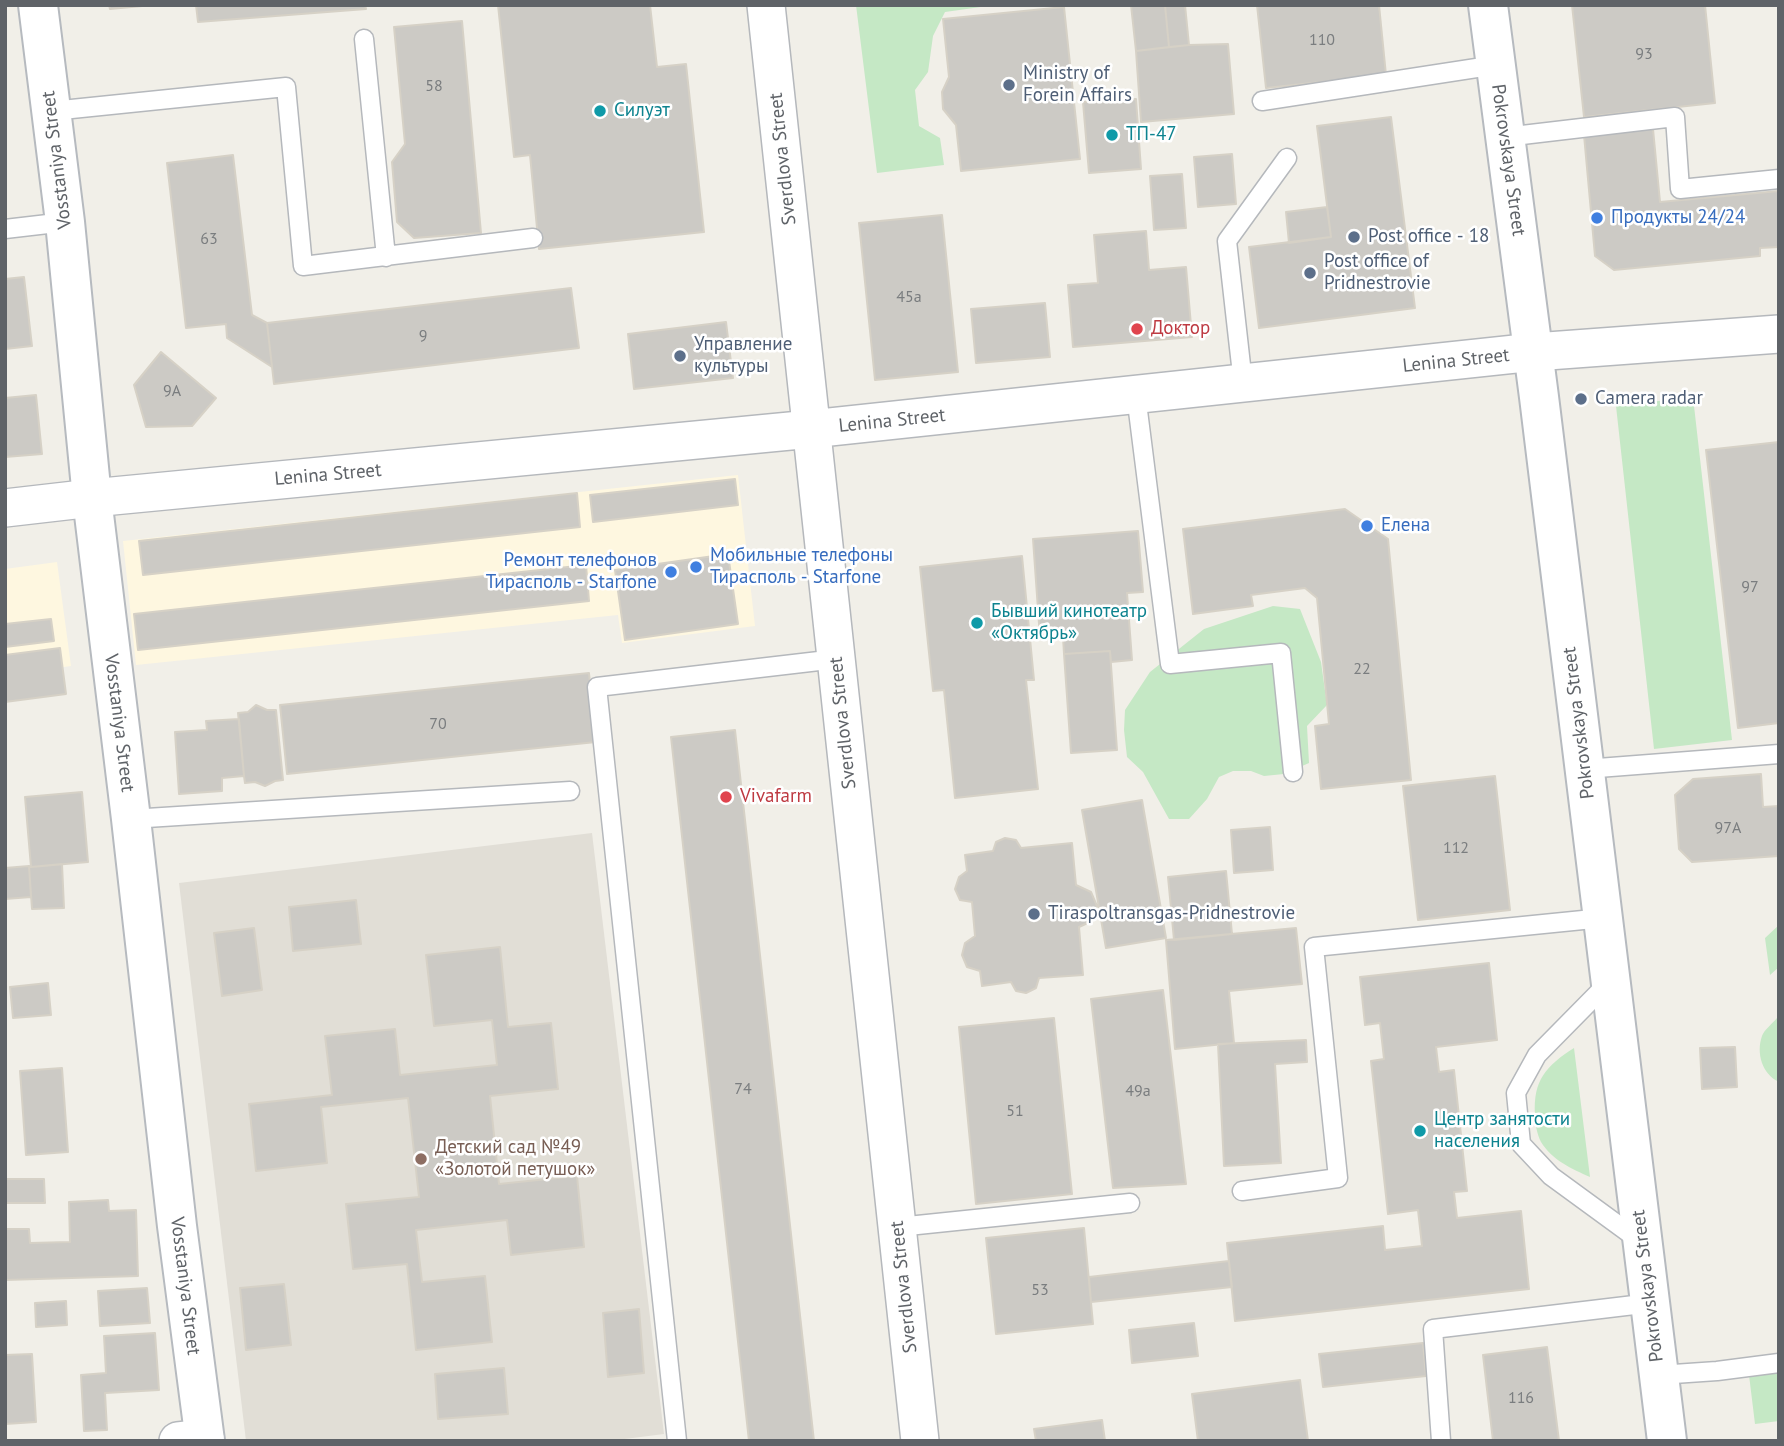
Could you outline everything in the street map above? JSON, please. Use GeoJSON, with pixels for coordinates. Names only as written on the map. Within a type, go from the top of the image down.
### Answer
{"type":"FeatureCollection","features":[{"type":"Feature","properties":{"kind":"main road","name":"Vosstaniya Street"},"geometry":{"type":"LineString","coordinates":[[38,5],[65,222],[92,498],[177,1226],[196,1440]]}},
{"type":"Feature","properties":{"kind":"main road","name":"Pokrovskaya Street"},"geometry":{"type":"LineString","coordinates":[[1488,5],[1534,352],[1667,1441]]}},
{"type":"Feature","properties":{"kind":"street","name":"Sverdlova Street"},"geometry":{"type":"LineString","coordinates":[[766,5],[920,1441]]}},
{"type":"Feature","properties":{"kind":"street","name":"Lenina Street"},"geometry":{"type":"LineString","coordinates":[[5,508],[811,429],[1534,352],[1779,334]]}},
{"type":"Feature","properties":{"kind":"lane"},"geometry":{"type":"LineString","coordinates":[[364,39],[386,257]]}},
{"type":"Feature","properties":{"kind":"lane"},"geometry":{"type":"LineString","coordinates":[[1262,101],[1496,65]]}},
{"type":"Feature","properties":{"kind":"lane"},"geometry":{"type":"LineString","coordinates":[[52,111],[286,87],[303,266],[533,238]]}},
{"type":"Feature","properties":{"kind":"lane"},"geometry":{"type":"LineString","coordinates":[[1505,137],[1675,117],[1680,189],[1779,179]]}},
{"type":"Feature","properties":{"kind":"lane"},"geometry":{"type":"LineString","coordinates":[[1243,383],[1227,241],[1287,158]]}},
{"type":"Feature","properties":{"kind":"lane"},"geometry":{"type":"LineString","coordinates":[[5,229],[65,222]]}},
{"type":"Feature","properties":{"kind":"lane"},"geometry":{"type":"LineString","coordinates":[[1136,395],[1170,664],[1281,653],[1293,772]]}},
{"type":"Feature","properties":{"kind":"lane"},"geometry":{"type":"LineString","coordinates":[[677,1441],[597,687],[836,659]]}},
{"type":"Feature","properties":{"kind":"lane"},"geometry":{"type":"LineString","coordinates":[[1585,769],[1779,754]]}},
{"type":"Feature","properties":{"kind":"lane"},"geometry":{"type":"LineString","coordinates":[[131,819],[570,791]]}},
{"type":"Feature","properties":{"kind":"lane"},"geometry":{"type":"LineString","coordinates":[[1242,1191],[1338,1178],[1314,947],[1603,918]]}},
{"type":"Feature","properties":{"kind":"lane"},"geometry":{"type":"LineString","coordinates":[[1611,981],[1537,1055],[1516,1093],[1521,1144],[1551,1175],[1643,1244]]}},
{"type":"Feature","properties":{"kind":"lane"},"geometry":{"type":"LineString","coordinates":[[898,1227],[1130,1203]]}},
{"type":"Feature","properties":{"kind":"lane"},"geometry":{"type":"LineString","coordinates":[[1441,1441],[1433,1329],[1651,1303]]}},
{"type":"Feature","properties":{"kind":"lane"},"geometry":{"type":"LineString","coordinates":[[1659,1375],[1779,1363]]}},
{"type":"Feature","properties":{"kind":"shaded area"},"geometry":{"type":"Polygon","coordinates":[[[738,475],[755,626],[622,643],[618,615],[136,665],[123,541],[738,475]]]}},
{"type":"Feature","properties":{"kind":"shaded area"},"geometry":{"type":"Polygon","coordinates":[[[57,562],[71,666],[5,675],[5,569],[57,562]]]}},
{"type":"Feature","properties":{"kind":"shaded area","name":"Детский сад №49 «Золотой петушок»"},"geometry":{"type":"Polygon","coordinates":[[[592,833],[664,1434],[609,1441],[246,1441],[179,883],[592,833]]]}},
{"type":"Feature","properties":{"kind":"green space"},"geometry":{"type":"Polygon","coordinates":[[[856,5],[995,5],[945,12],[933,36],[928,72],[915,90],[919,126],[940,138],[944,165],[877,173],[856,5]]]}},
{"type":"Feature","properties":{"kind":"green space"},"geometry":{"type":"Polygon","coordinates":[[[1693,397],[1732,740],[1654,749],[1616,406],[1693,397]]]}},
{"type":"Feature","properties":{"kind":"green space"},"geometry":{"type":"Polygon","coordinates":[[[1273,606],[1300,609],[1321,662],[1327,705],[1307,726],[1309,763],[1284,774],[1264,776],[1251,771],[1233,771],[1219,777],[1207,799],[1189,819],[1169,819],[1143,772],[1127,757],[1125,710],[1150,672],[1204,629],[1273,606]]]}},
{"type":"Feature","properties":{"kind":"green space"},"geometry":{"type":"Polygon","coordinates":[[[1779,925],[1779,967],[1770,975],[1765,938],[1779,925]]]}},
{"type":"Feature","properties":{"kind":"green space"},"geometry":{"type":"Polygon","coordinates":[[[1777,1018],[1779,1082],[1768,1074],[1760,1056],[1763,1034],[1777,1018]]]}},
{"type":"Feature","properties":{"kind":"green space"},"geometry":{"type":"Polygon","coordinates":[[[1574,1048],[1590,1177],[1551,1154],[1541,1142],[1535,1122],[1536,1092],[1543,1075],[1574,1048]]]}},
{"type":"Feature","properties":{"kind":"green space"},"geometry":{"type":"Polygon","coordinates":[[[1779,1371],[1779,1421],[1755,1424],[1749,1375],[1779,1371]]]}},
{"type":"Feature","properties":{"kind":"building"},"geometry":{"type":"Polygon","coordinates":[[[109,5],[153,5],[110,9],[109,5]]]}},
{"type":"Feature","properties":{"kind":"building"},"geometry":{"type":"Polygon","coordinates":[[[196,5],[365,5],[366,9],[198,22],[196,5]]]}},
{"type":"Feature","properties":{"kind":"building","name":"Силуэт"},"geometry":{"type":"Polygon","coordinates":[[[498,5],[650,5],[657,67],[686,64],[704,232],[539,249],[530,155],[514,157],[498,5]]]}},
{"type":"Feature","properties":{"kind":"building"},"geometry":{"type":"Polygon","coordinates":[[[1131,5],[1165,5],[1169,47],[1136,51],[1131,5]]]}},
{"type":"Feature","properties":{"kind":"building"},"geometry":{"type":"Polygon","coordinates":[[[1165,5],[1185,5],[1189,45],[1169,47],[1165,5]]]}},
{"type":"Feature","properties":{"kind":"building"},"geometry":{"type":"Polygon","coordinates":[[[1257,5],[1379,5],[1386,75],[1266,88],[1257,5]]]}},
{"type":"Feature","properties":{"kind":"building"},"geometry":{"type":"Polygon","coordinates":[[[1572,5],[1705,5],[1715,103],[1584,117],[1572,5]]]}},
{"type":"Feature","properties":{"kind":"building","name":"Ministry of Forein Affairs"},"geometry":{"type":"Polygon","coordinates":[[[1064,7],[1080,159],[961,171],[956,125],[943,109],[942,92],[949,77],[943,19],[1064,7]]]}},
{"type":"Feature","properties":{"kind":"building"},"geometry":{"type":"Polygon","coordinates":[[[462,21],[481,233],[414,238],[397,222],[392,162],[405,144],[394,27],[462,21]]]}},
{"type":"Feature","properties":{"kind":"building"},"geometry":{"type":"Polygon","coordinates":[[[1228,44],[1234,114],[1141,122],[1136,51],[1228,44]]]}},
{"type":"Feature","properties":{"kind":"building","name":"ТП-47"},"geometry":{"type":"Polygon","coordinates":[[[1136,99],[1141,169],[1089,173],[1083,102],[1136,99]]]}},
{"type":"Feature","properties":{"kind":"building"},"geometry":{"type":"Polygon","coordinates":[[[1391,117],[1415,308],[1259,328],[1249,247],[1331,237],[1317,126],[1391,117]]]}},
{"type":"Feature","properties":{"kind":"building"},"geometry":{"type":"Polygon","coordinates":[[[1653,129],[1660,202],[1779,191],[1779,247],[1760,248],[1760,256],[1614,270],[1595,256],[1584,135],[1653,129]]]}},
{"type":"Feature","properties":{"kind":"building"},"geometry":{"type":"Polygon","coordinates":[[[1232,154],[1236,204],[1198,207],[1194,157],[1232,154]]]}},
{"type":"Feature","properties":{"kind":"building"},"geometry":{"type":"Polygon","coordinates":[[[233,155],[252,315],[267,323],[272,367],[227,338],[226,324],[186,328],[167,163],[233,155]]]}},
{"type":"Feature","properties":{"kind":"building"},"geometry":{"type":"Polygon","coordinates":[[[1182,174],[1186,228],[1154,230],[1150,176],[1182,174]]]}},
{"type":"Feature","properties":{"kind":"building"},"geometry":{"type":"Polygon","coordinates":[[[1327,207],[1331,237],[1289,243],[1286,212],[1327,207]]]}},
{"type":"Feature","properties":{"kind":"building"},"geometry":{"type":"Polygon","coordinates":[[[942,215],[958,372],[875,380],[859,223],[942,215]]]}},
{"type":"Feature","properties":{"kind":"building"},"geometry":{"type":"Polygon","coordinates":[[[1146,231],[1149,270],[1186,267],[1192,337],[1073,347],[1068,285],[1098,283],[1094,235],[1146,231]]]}},
{"type":"Feature","properties":{"kind":"building"},"geometry":{"type":"Polygon","coordinates":[[[24,277],[32,346],[5,349],[5,279],[24,277]]]}},
{"type":"Feature","properties":{"kind":"building"},"geometry":{"type":"Polygon","coordinates":[[[571,288],[579,348],[274,384],[267,323],[571,288]]]}},
{"type":"Feature","properties":{"kind":"building"},"geometry":{"type":"Polygon","coordinates":[[[1045,303],[1050,357],[976,363],[971,309],[1045,303]]]}},
{"type":"Feature","properties":{"kind":"building","name":"Управление культуры"},"geometry":{"type":"Polygon","coordinates":[[[726,322],[733,378],[634,389],[628,334],[726,322]]]}},
{"type":"Feature","properties":{"kind":"building"},"geometry":{"type":"Polygon","coordinates":[[[161,352],[216,398],[192,426],[146,427],[134,385],[161,352]]]}},
{"type":"Feature","properties":{"kind":"building"},"geometry":{"type":"Polygon","coordinates":[[[36,395],[42,454],[5,457],[5,398],[36,395]]]}},
{"type":"Feature","properties":{"kind":"building"},"geometry":{"type":"Polygon","coordinates":[[[1779,442],[1779,723],[1738,728],[1706,450],[1779,442]]]}},
{"type":"Feature","properties":{"kind":"building"},"geometry":{"type":"Polygon","coordinates":[[[735,479],[738,505],[593,522],[590,495],[735,479]]]}},
{"type":"Feature","properties":{"kind":"building"},"geometry":{"type":"Polygon","coordinates":[[[577,493],[580,527],[143,575],[139,541],[577,493]]]}},
{"type":"Feature","properties":{"kind":"building"},"geometry":{"type":"Polygon","coordinates":[[[1345,509],[1388,539],[1411,780],[1321,789],[1315,726],[1329,724],[1317,598],[1305,588],[1251,595],[1253,606],[1193,614],[1183,529],[1345,509]]]}},
{"type":"Feature","properties":{"kind":"building"},"geometry":{"type":"Polygon","coordinates":[[[1138,531],[1143,592],[1127,593],[1132,660],[1111,662],[1110,651],[1064,654],[1063,637],[1040,638],[1033,539],[1138,531]]]}},
{"type":"Feature","properties":{"kind":"building"},"geometry":{"type":"Polygon","coordinates":[[[728,554],[738,624],[625,640],[615,570],[728,554]]]}},
{"type":"Feature","properties":{"kind":"building","name":"Бывший кинотеатр «Октябрь»"},"geometry":{"type":"Polygon","coordinates":[[[1022,556],[1034,680],[1026,680],[1038,789],[955,798],[944,690],[933,691],[920,567],[1022,556]]]}},
{"type":"Feature","properties":{"kind":"building"},"geometry":{"type":"Polygon","coordinates":[[[586,565],[589,601],[138,650],[134,614],[586,565]]]}},
{"type":"Feature","properties":{"kind":"building"},"geometry":{"type":"Polygon","coordinates":[[[51,619],[54,641],[5,647],[5,624],[51,619]]]}},
{"type":"Feature","properties":{"kind":"building"},"geometry":{"type":"Polygon","coordinates":[[[60,648],[66,694],[5,702],[5,655],[60,648]]]}},
{"type":"Feature","properties":{"kind":"building"},"geometry":{"type":"Polygon","coordinates":[[[1110,651],[1117,750],[1071,753],[1064,654],[1110,651]]]}},
{"type":"Feature","properties":{"kind":"building"},"geometry":{"type":"Polygon","coordinates":[[[589,673],[596,742],[287,774],[280,705],[589,673]]]}},
{"type":"Feature","properties":{"kind":"building"},"geometry":{"type":"Polygon","coordinates":[[[256,705],[267,710],[276,710],[283,780],[265,786],[255,782],[245,783],[244,776],[238,713],[248,712],[256,705]]]}},
{"type":"Feature","properties":{"kind":"building"},"geometry":{"type":"Polygon","coordinates":[[[239,719],[244,776],[222,778],[222,791],[179,794],[175,732],[207,730],[206,721],[239,719]]]}},
{"type":"Feature","properties":{"kind":"building"},"geometry":{"type":"Polygon","coordinates":[[[735,730],[814,1441],[749,1441],[671,737],[735,730]]]}},
{"type":"Feature","properties":{"kind":"building"},"geometry":{"type":"Polygon","coordinates":[[[1761,774],[1763,807],[1779,806],[1779,856],[1692,862],[1679,849],[1675,795],[1693,779],[1761,774]]]}},
{"type":"Feature","properties":{"kind":"building"},"geometry":{"type":"Polygon","coordinates":[[[1495,776],[1510,910],[1418,920],[1403,786],[1495,776]]]}},
{"type":"Feature","properties":{"kind":"building"},"geometry":{"type":"Polygon","coordinates":[[[82,792],[88,862],[31,867],[25,797],[82,792]]]}},
{"type":"Feature","properties":{"kind":"building"},"geometry":{"type":"Polygon","coordinates":[[[1142,800],[1166,938],[1106,948],[1082,810],[1142,800]]]}},
{"type":"Feature","properties":{"kind":"building"},"geometry":{"type":"Polygon","coordinates":[[[1270,827],[1273,870],[1234,873],[1231,830],[1270,827]]]}},
{"type":"Feature","properties":{"kind":"building","name":"Tiraspoltransgas-Pridnestrovie"},"geometry":{"type":"Polygon","coordinates":[[[1005,838],[1016,840],[1021,848],[1072,843],[1076,885],[1091,892],[1097,906],[1092,921],[1079,927],[1083,975],[1039,978],[1036,988],[1026,993],[1016,991],[1011,982],[982,986],[980,971],[967,967],[962,955],[965,943],[975,936],[972,902],[960,900],[955,889],[959,877],[967,871],[965,855],[993,851],[996,842],[1005,838]]]}},
{"type":"Feature","properties":{"kind":"building"},"geometry":{"type":"Polygon","coordinates":[[[62,864],[64,908],[32,909],[29,866],[62,864]]]}},
{"type":"Feature","properties":{"kind":"building"},"geometry":{"type":"Polygon","coordinates":[[[29,866],[31,897],[5,899],[5,868],[29,866]]]}},
{"type":"Feature","properties":{"kind":"building"},"geometry":{"type":"Polygon","coordinates":[[[1226,871],[1232,934],[1174,940],[1168,877],[1226,871]]]}},
{"type":"Feature","properties":{"kind":"building"},"geometry":{"type":"Polygon","coordinates":[[[356,900],[361,944],[293,951],[289,907],[356,900]]]}},
{"type":"Feature","properties":{"kind":"building"},"geometry":{"type":"Polygon","coordinates":[[[254,928],[262,990],[222,996],[214,933],[254,928]]]}},
{"type":"Feature","properties":{"kind":"building"},"geometry":{"type":"Polygon","coordinates":[[[1296,928],[1302,984],[1229,991],[1234,1043],[1175,1049],[1166,940],[1296,928]]]}},
{"type":"Feature","properties":{"kind":"building"},"geometry":{"type":"Polygon","coordinates":[[[500,947],[508,1027],[551,1023],[558,1089],[490,1096],[499,1184],[577,1176],[584,1247],[511,1255],[507,1220],[416,1230],[422,1282],[485,1276],[492,1342],[416,1350],[407,1264],[353,1269],[346,1204],[419,1197],[408,1098],[321,1107],[327,1163],[256,1171],[249,1104],[332,1095],[325,1036],[395,1029],[400,1075],[497,1065],[492,1020],[434,1026],[426,955],[500,947]]]}},
{"type":"Feature","properties":{"kind":"building","name":"Центр занятости населения"},"geometry":{"type":"Polygon","coordinates":[[[1489,963],[1497,1040],[1436,1047],[1439,1072],[1454,1070],[1467,1191],[1454,1192],[1457,1218],[1521,1211],[1529,1289],[1235,1321],[1227,1243],[1383,1226],[1385,1250],[1422,1246],[1418,1210],[1388,1214],[1371,1061],[1384,1059],[1380,1023],[1365,1025],[1360,977],[1489,963]]]}},
{"type":"Feature","properties":{"kind":"building"},"geometry":{"type":"Polygon","coordinates":[[[48,983],[51,1015],[13,1018],[10,987],[48,983]]]}},
{"type":"Feature","properties":{"kind":"building"},"geometry":{"type":"Polygon","coordinates":[[[1163,990],[1186,1184],[1113,1188],[1091,999],[1163,990]]]}},
{"type":"Feature","properties":{"kind":"building"},"geometry":{"type":"Polygon","coordinates":[[[1054,1018],[1072,1194],[976,1204],[959,1027],[1054,1018]]]}},
{"type":"Feature","properties":{"kind":"building"},"geometry":{"type":"Polygon","coordinates":[[[1306,1040],[1307,1062],[1275,1064],[1281,1163],[1224,1166],[1218,1044],[1306,1040]]]}},
{"type":"Feature","properties":{"kind":"building"},"geometry":{"type":"Polygon","coordinates":[[[1735,1047],[1737,1087],[1702,1089],[1700,1048],[1735,1047]]]}},
{"type":"Feature","properties":{"kind":"building"},"geometry":{"type":"Polygon","coordinates":[[[62,1068],[68,1152],[26,1155],[20,1071],[62,1068]]]}},
{"type":"Feature","properties":{"kind":"building"},"geometry":{"type":"Polygon","coordinates":[[[5,1179],[44,1179],[45,1203],[5,1203],[5,1179]]]}},
{"type":"Feature","properties":{"kind":"building"},"geometry":{"type":"Polygon","coordinates":[[[108,1200],[109,1211],[136,1210],[138,1276],[5,1280],[5,1229],[29,1229],[30,1243],[70,1242],[69,1202],[108,1200]]]}},
{"type":"Feature","properties":{"kind":"building"},"geometry":{"type":"Polygon","coordinates":[[[1084,1228],[1093,1324],[996,1334],[986,1238],[1084,1228]]]}},
{"type":"Feature","properties":{"kind":"building"},"geometry":{"type":"Polygon","coordinates":[[[1229,1261],[1232,1287],[1091,1302],[1089,1277],[1229,1261]]]}},
{"type":"Feature","properties":{"kind":"building"},"geometry":{"type":"Polygon","coordinates":[[[284,1284],[291,1345],[246,1350],[240,1288],[284,1284]]]}},
{"type":"Feature","properties":{"kind":"building"},"geometry":{"type":"Polygon","coordinates":[[[147,1288],[150,1323],[100,1326],[98,1291],[147,1288]]]}},
{"type":"Feature","properties":{"kind":"building"},"geometry":{"type":"Polygon","coordinates":[[[66,1301],[67,1325],[36,1327],[35,1303],[66,1301]]]}},
{"type":"Feature","properties":{"kind":"building"},"geometry":{"type":"Polygon","coordinates":[[[639,1309],[644,1373],[608,1377],[603,1313],[639,1309]]]}},
{"type":"Feature","properties":{"kind":"building"},"geometry":{"type":"Polygon","coordinates":[[[1194,1323],[1198,1356],[1132,1363],[1129,1330],[1194,1323]]]}},
{"type":"Feature","properties":{"kind":"building"},"geometry":{"type":"Polygon","coordinates":[[[155,1333],[159,1390],[105,1393],[107,1430],[84,1431],[81,1375],[106,1373],[104,1336],[155,1333]]]}},
{"type":"Feature","properties":{"kind":"building"},"geometry":{"type":"Polygon","coordinates":[[[1423,1343],[1426,1376],[1323,1387],[1319,1354],[1423,1343]]]}},
{"type":"Feature","properties":{"kind":"building"},"geometry":{"type":"Polygon","coordinates":[[[1547,1347],[1559,1441],[1493,1441],[1483,1355],[1547,1347]]]}},
{"type":"Feature","properties":{"kind":"building"},"geometry":{"type":"Polygon","coordinates":[[[32,1354],[36,1422],[5,1424],[5,1355],[32,1354]]]}},
{"type":"Feature","properties":{"kind":"building"},"geometry":{"type":"Polygon","coordinates":[[[504,1368],[508,1414],[438,1419],[435,1374],[504,1368]]]}},
{"type":"Feature","properties":{"kind":"building"},"geometry":{"type":"Polygon","coordinates":[[[1300,1380],[1308,1441],[1198,1441],[1192,1394],[1300,1380]]]}},
{"type":"Feature","properties":{"kind":"building"},"geometry":{"type":"Polygon","coordinates":[[[1102,1420],[1105,1441],[1036,1441],[1034,1429],[1102,1420]]]}},
{"type":"Feature","properties":{"kind":"place","name":"Ministry of Forein Affairs"},"geometry":{"type":"Point","coordinates":[1009,85]}},
{"type":"Feature","properties":{"kind":"place","name":"Силуэт"},"geometry":{"type":"Point","coordinates":[600,111]}},
{"type":"Feature","properties":{"kind":"place","name":"ТП-47"},"geometry":{"type":"Point","coordinates":[1112,135]}},
{"type":"Feature","properties":{"kind":"place","name":"Продукты 24/24"},"geometry":{"type":"Point","coordinates":[1597,218]}},
{"type":"Feature","properties":{"kind":"place","name":"Post office - 18"},"geometry":{"type":"Point","coordinates":[1354,237]}},
{"type":"Feature","properties":{"kind":"place","name":"Post office of Pridnestrovie"},"geometry":{"type":"Point","coordinates":[1310,273]}},
{"type":"Feature","properties":{"kind":"place","name":"Доктор"},"geometry":{"type":"Point","coordinates":[1137,329]}},
{"type":"Feature","properties":{"kind":"place","name":"Управление культуры"},"geometry":{"type":"Point","coordinates":[680,356]}},
{"type":"Feature","properties":{"kind":"place","name":"Camera radar"},"geometry":{"type":"Point","coordinates":[1581,399]}},
{"type":"Feature","properties":{"kind":"place","name":"Елена"},"geometry":{"type":"Point","coordinates":[1367,526]}},
{"type":"Feature","properties":{"kind":"place","name":"Мобильные телефоны Тирасполь - Starfone"},"geometry":{"type":"Point","coordinates":[696,567]}},
{"type":"Feature","properties":{"kind":"place","name":"Ремонт телефонов Тирасполь - Starfone"},"geometry":{"type":"Point","coordinates":[671,572]}},
{"type":"Feature","properties":{"kind":"place","name":"Бывший кинотеатр «Октябрь»"},"geometry":{"type":"Point","coordinates":[977,623]}},
{"type":"Feature","properties":{"kind":"place","name":"Vivafarm"},"geometry":{"type":"Point","coordinates":[726,797]}},
{"type":"Feature","properties":{"kind":"place","name":"Tiraspoltransgas-Pridnestrovie"},"geometry":{"type":"Point","coordinates":[1034,914]}},
{"type":"Feature","properties":{"kind":"place","name":"Центр занятости населения"},"geometry":{"type":"Point","coordinates":[1420,1131]}},
{"type":"Feature","properties":{"kind":"place","name":"Детский сад №49 «Золотой петушок»"},"geometry":{"type":"Point","coordinates":[421,1159]}}]}
